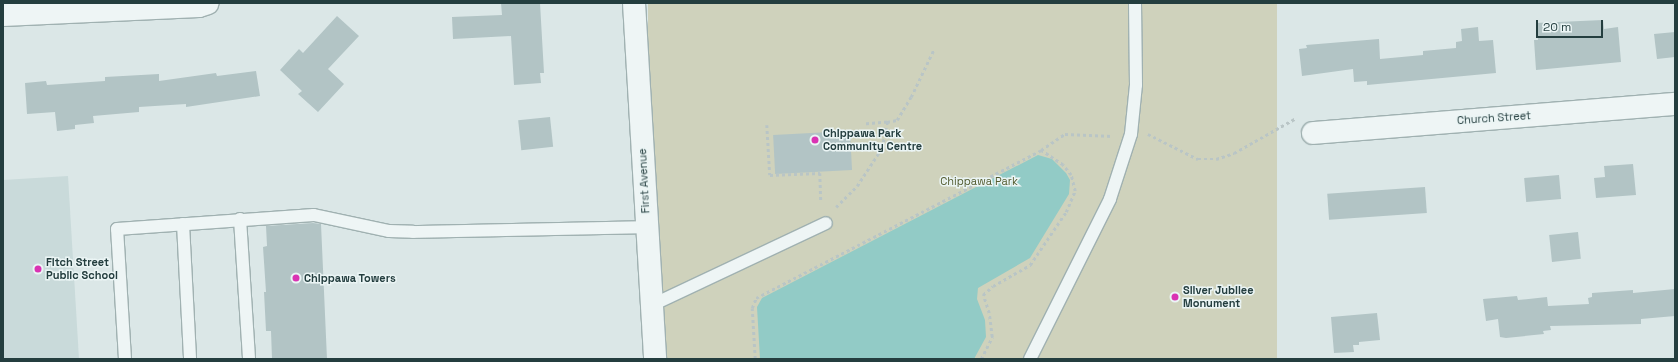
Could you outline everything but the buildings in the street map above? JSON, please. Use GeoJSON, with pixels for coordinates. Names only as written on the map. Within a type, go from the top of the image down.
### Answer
{"type":"FeatureCollection","features":[{"type":"Feature","properties":{"kind":"street","name":"First Avenue"},"geometry":{"type":"LineString","coordinates":[[634,3],[655,359]]}},
{"type":"Feature","properties":{"kind":"street"},"geometry":{"type":"LineString","coordinates":[[3,15],[203,4]]}},
{"type":"Feature","properties":{"kind":"street","name":"Church Street"},"geometry":{"type":"LineString","coordinates":[[1306,126],[1675,104]]}},
{"type":"Feature","properties":{"kind":"lane"},"geometry":{"type":"LineString","coordinates":[[1030,359],[1110,199],[1131,134],[1136,85],[1135,3]]}},
{"type":"Feature","properties":{"kind":"lane"},"geometry":{"type":"LineString","coordinates":[[125,359],[118,228],[314,215],[389,231],[413,232],[647,227]]}},
{"type":"Feature","properties":{"kind":"lane"},"geometry":{"type":"LineString","coordinates":[[240,220],[249,359]]}},
{"type":"Feature","properties":{"kind":"lane"},"geometry":{"type":"LineString","coordinates":[[652,305],[826,223]]}},
{"type":"Feature","properties":{"kind":"lane"},"geometry":{"type":"LineString","coordinates":[[183,224],[190,359]]}},
{"type":"Feature","properties":{"kind":"path"},"geometry":{"type":"LineString","coordinates":[[864,124],[897,120],[911,97],[934,48]]}},
{"type":"Feature","properties":{"kind":"path"},"geometry":{"type":"LineString","coordinates":[[755,359],[752,308],[756,298],[1041,150],[1065,134],[1095,137],[1152,134],[1182,153],[1198,158],[1216,159],[1234,153],[1292,119],[1306,126]]}},
{"type":"Feature","properties":{"kind":"path"},"geometry":{"type":"LineString","coordinates":[[836,207],[857,186],[882,148],[887,122]]}},
{"type":"Feature","properties":{"kind":"path"},"geometry":{"type":"LineString","coordinates":[[768,125],[770,175],[820,174],[821,202]]}},
{"type":"Feature","properties":{"kind":"path"},"geometry":{"type":"LineString","coordinates":[[981,359],[992,337],[989,313],[983,295],[993,286],[1030,265],[1066,212],[1075,191],[1071,175],[1063,165],[1041,150]]}},
{"type":"Feature","properties":{"kind":"shaded area","name":"Fitch Street Public School"},"geometry":{"type":"Polygon","coordinates":[[[68,176],[79,359],[3,359],[3,180],[68,176]]]}},
{"type":"Feature","properties":{"kind":"green space","name":"Chippawa Park"},"geometry":{"type":"Polygon","coordinates":[[[648,3],[1277,3],[1277,359],[648,359],[648,3]]]}},
{"type":"Feature","properties":{"kind":"water"},"geometry":{"type":"Polygon","coordinates":[[[1038,155],[1052,159],[1066,173],[1070,180],[1069,194],[1030,258],[978,288],[977,299],[985,320],[986,337],[974,359],[760,359],[757,307],[762,298],[1038,155]]]}},
{"type":"Feature","properties":{"kind":"place","name":"Chippawa Park Community Centre"},"geometry":{"type":"Point","coordinates":[815,140]}},
{"type":"Feature","properties":{"kind":"place","name":"Fitch Street Public School"},"geometry":{"type":"Point","coordinates":[38,269]}},
{"type":"Feature","properties":{"kind":"place","name":"Chippawa Towers"},"geometry":{"type":"Point","coordinates":[296,278]}},
{"type":"Feature","properties":{"kind":"place","name":"Silver Jubilee Monument"},"geometry":{"type":"Point","coordinates":[1175,297]}}]}
